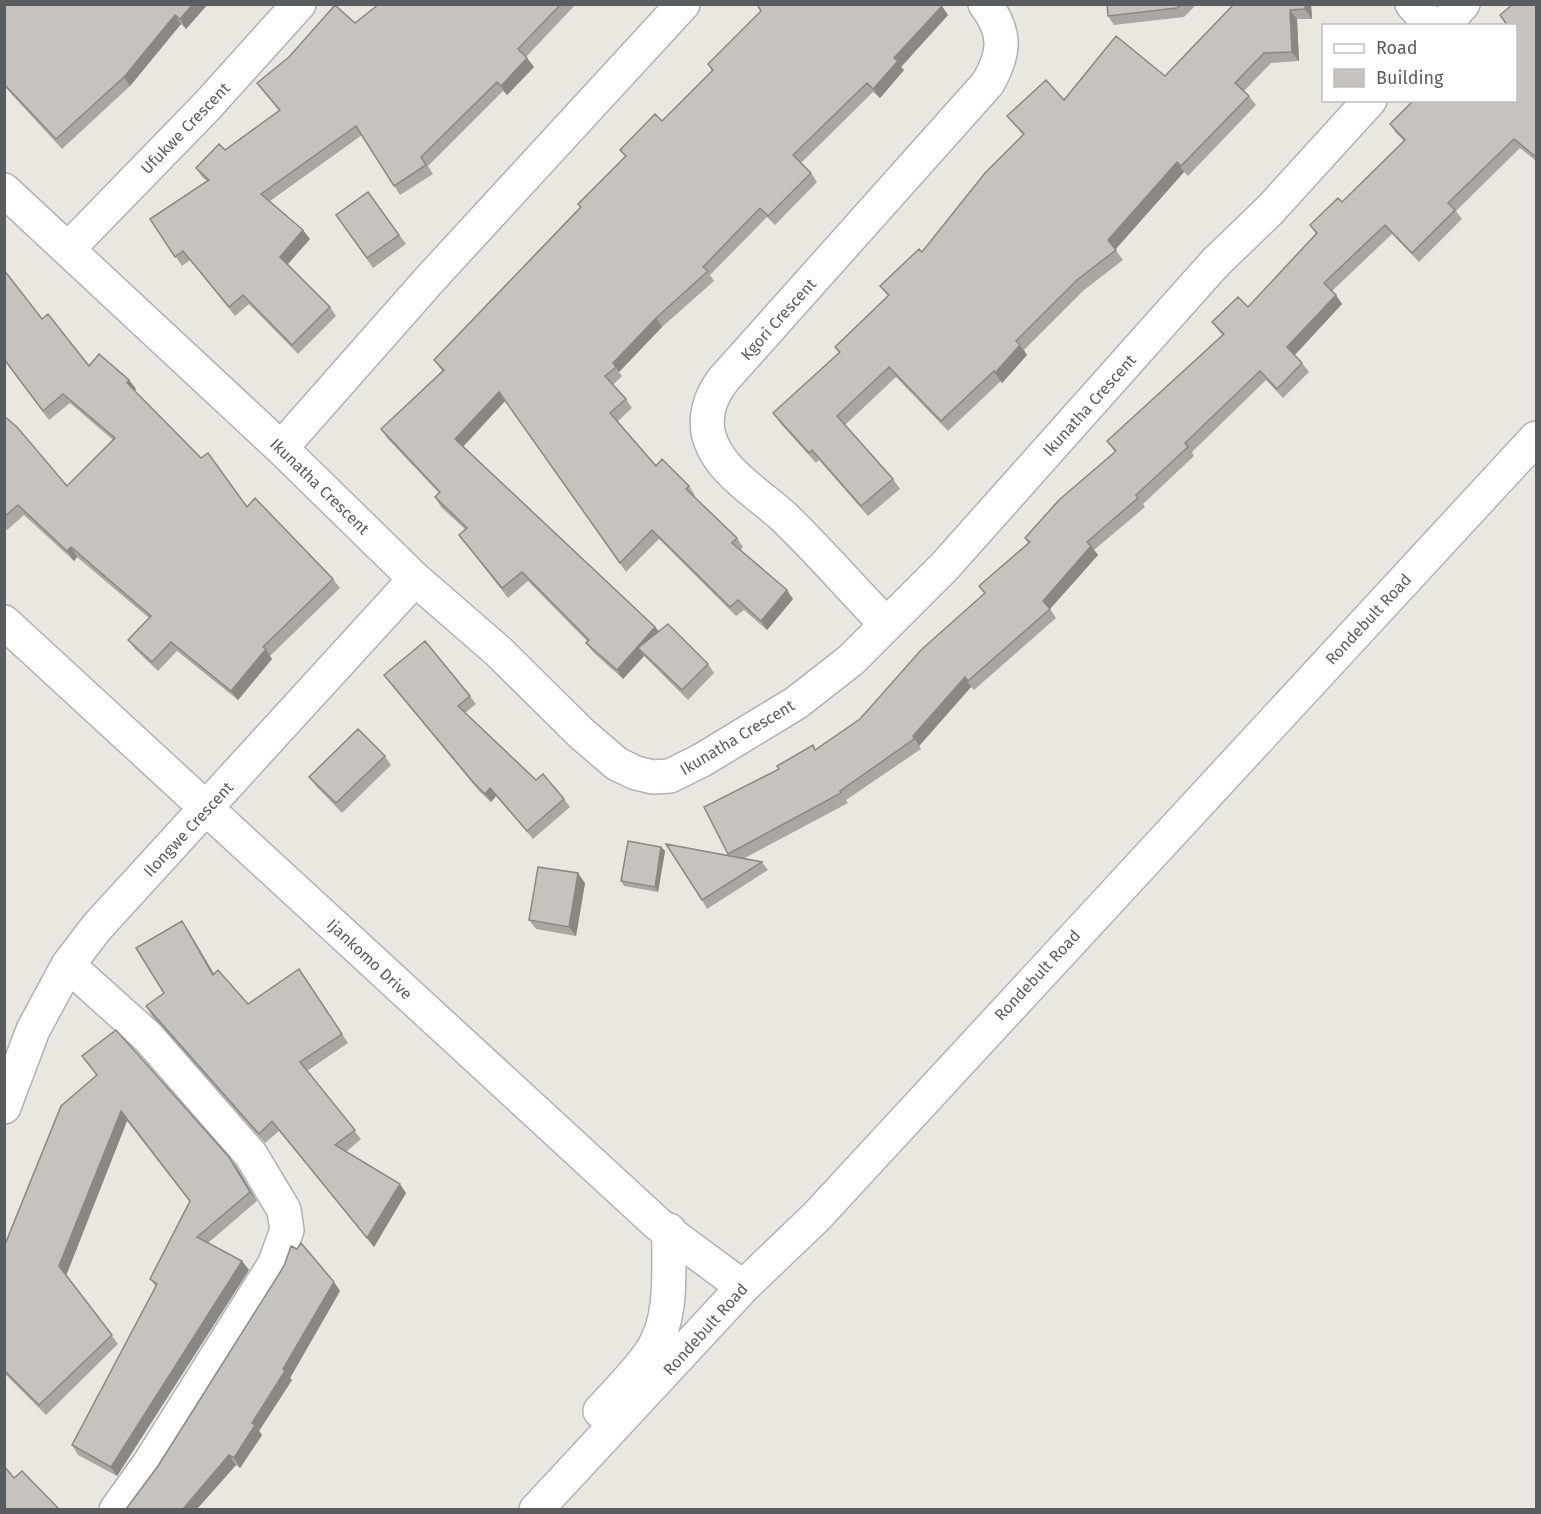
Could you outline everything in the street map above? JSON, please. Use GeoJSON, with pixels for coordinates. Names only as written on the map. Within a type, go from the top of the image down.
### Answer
{"type":"FeatureCollection","features":[{"type":"Feature","properties":{"kind":"street","name":"Ufukwe Crescent"},"geometry":{"type":"LineString","coordinates":[[69,248],[207,106],[299,4]]}},
{"type":"Feature","properties":{"kind":"street"},"geometry":{"type":"LineString","coordinates":[[281,448],[430,278],[683,4]]}},
{"type":"Feature","properties":{"kind":"street","name":"Kgori Crescent"},"geometry":{"type":"LineString","coordinates":[[886,624],[784,517],[732,473],[719,455],[708,433],[709,407],[711,397],[723,380],[988,83],[1000,62],[1002,48],[993,15],[985,4]]}},
{"type":"Feature","properties":{"kind":"street"},"geometry":{"type":"LineString","coordinates":[[1412,4],[1430,24]]}},
{"type":"Feature","properties":{"kind":"street"},"geometry":{"type":"LineString","coordinates":[[1445,24],[1463,4]]}},
{"type":"Feature","properties":{"kind":"street","name":"Ikunatha Crescent"},"geometry":{"type":"LineString","coordinates":[[4,190],[69,248],[177,353],[281,448],[415,579],[498,651],[582,734],[617,764],[636,773],[653,777],[670,776],[702,760],[796,703],[851,660],[945,566],[1215,262],[1270,210],[1368,102]]}},
{"type":"Feature","properties":{"kind":"street","name":"Rondebult Road"},"geometry":{"type":"LineString","coordinates":[[535,1509],[743,1287],[816,1216],[1536,438]]}},
{"type":"Feature","properties":{"kind":"street","name":"Ilongwe Crescent"},"geometry":{"type":"LineString","coordinates":[[4,1107],[33,1030],[68,965],[97,927],[207,810],[415,579]]}},
{"type":"Feature","properties":{"kind":"street","name":"Ijankomo Drive"},"geometry":{"type":"LineString","coordinates":[[4,622],[669,1230],[743,1287]]}},
{"type":"Feature","properties":{"kind":"street"},"geometry":{"type":"LineString","coordinates":[[68,965],[148,1037],[244,1148],[280,1200],[287,1230],[283,1246],[274,1265],[149,1464],[116,1509]]}},
{"type":"Feature","properties":{"kind":"street"},"geometry":{"type":"LineString","coordinates":[[535,1509],[575,1438],[651,1351],[662,1326],[667,1301],[669,1230]]}},
{"type":"Feature","properties":{"kind":"building"},"geometry":{"type":"Polygon","coordinates":[[[4,4],[193,4],[180,19],[175,15],[124,77],[56,139],[4,84],[4,4]]]}},
{"type":"Feature","properties":{"kind":"building"},"geometry":{"type":"Polygon","coordinates":[[[379,4],[561,4],[518,49],[527,58],[501,86],[497,82],[421,157],[426,165],[394,186],[356,126],[261,194],[303,230],[280,257],[330,307],[292,345],[243,295],[229,307],[183,251],[175,257],[150,219],[209,180],[196,168],[219,144],[225,150],[280,110],[257,83],[289,57],[335,5],[355,23],[379,4]]]}},
{"type":"Feature","properties":{"kind":"building"},"geometry":{"type":"Polygon","coordinates":[[[760,4],[940,4],[942,6],[894,58],[898,61],[873,89],[867,83],[793,155],[811,173],[768,216],[760,208],[703,267],[708,271],[656,318],[613,363],[616,367],[605,376],[626,399],[610,413],[656,466],[662,459],[689,486],[686,489],[737,538],[732,543],[787,590],[761,621],[738,600],[730,607],[652,530],[620,563],[499,392],[455,439],[655,627],[617,670],[586,643],[589,640],[522,572],[502,588],[459,535],[467,528],[435,497],[440,492],[381,429],[444,370],[434,360],[581,207],[578,204],[626,156],[620,150],[655,114],[662,121],[713,70],[708,64],[761,11],[758,6],[760,4]]]}},
{"type":"Feature","properties":{"kind":"building"},"geometry":{"type":"Polygon","coordinates":[[[1107,4],[1181,4],[1177,8],[1108,16],[1107,4]]]}},
{"type":"Feature","properties":{"kind":"building"},"geometry":{"type":"Polygon","coordinates":[[[1234,4],[1305,4],[1305,9],[1290,10],[1292,52],[1264,53],[1235,83],[1249,96],[1181,166],[1177,162],[1108,240],[1116,250],[1077,280],[1016,341],[1020,345],[995,373],[994,371],[941,421],[889,367],[837,416],[893,479],[861,506],[812,450],[809,453],[773,413],[840,352],[835,347],[889,295],[880,286],[919,249],[922,252],[985,173],[1024,134],[1007,116],[1046,80],[1064,100],[1116,36],[1165,76],[1234,4]]]}},
{"type":"Feature","properties":{"kind":"building"},"geometry":{"type":"Polygon","coordinates":[[[1513,4],[1536,4],[1536,157],[1514,139],[1448,203],[1455,210],[1412,253],[1385,225],[1324,283],[1336,295],[1287,347],[1302,363],[1277,389],[1260,371],[1185,443],[1188,447],[1136,495],[1138,498],[1087,542],[1091,546],[1043,601],[1050,609],[968,681],[965,677],[913,736],[914,739],[840,791],[841,793],[728,854],[704,807],[779,769],[777,766],[813,745],[815,750],[860,719],[921,650],[985,593],[979,586],[1030,542],[1025,538],[1059,500],[1116,451],[1107,441],[1224,334],[1212,322],[1238,297],[1248,307],[1317,233],[1310,225],[1338,198],[1342,202],[1405,140],[1390,124],[1412,102],[1517,102],[1517,24],[1507,24],[1500,15],[1513,4]]]}},
{"type":"Feature","properties":{"kind":"building"},"geometry":{"type":"Polygon","coordinates":[[[368,192],[399,235],[367,258],[336,215],[368,192]]]}},
{"type":"Feature","properties":{"kind":"building"},"geometry":{"type":"Polygon","coordinates":[[[4,270],[42,319],[48,314],[89,366],[99,354],[129,380],[127,383],[201,458],[208,453],[247,507],[255,498],[333,579],[263,647],[266,649],[231,691],[171,642],[152,662],[128,640],[151,616],[71,547],[67,551],[18,505],[4,517],[4,416],[17,427],[67,486],[115,438],[63,394],[43,411],[4,359],[4,270]]]}},
{"type":"Feature","properties":{"kind":"building"},"geometry":{"type":"Polygon","coordinates":[[[668,624],[708,664],[682,690],[638,648],[668,624]]]}},
{"type":"Feature","properties":{"kind":"building"},"geometry":{"type":"Polygon","coordinates":[[[425,641],[470,696],[458,706],[536,780],[543,774],[564,799],[527,831],[490,788],[485,794],[473,782],[384,675],[425,641]]]}},
{"type":"Feature","properties":{"kind":"building"},"geometry":{"type":"Polygon","coordinates":[[[358,729],[385,756],[336,803],[309,777],[358,729]]]}},
{"type":"Feature","properties":{"kind":"building"},"geometry":{"type":"Polygon","coordinates":[[[628,841],[661,847],[655,887],[621,881],[628,841]]]}},
{"type":"Feature","properties":{"kind":"building"},"geometry":{"type":"Polygon","coordinates":[[[666,844],[762,862],[702,900],[666,844]]]}},
{"type":"Feature","properties":{"kind":"building"},"geometry":{"type":"Polygon","coordinates":[[[538,867],[578,873],[569,927],[529,920],[538,867]]]}},
{"type":"Feature","properties":{"kind":"building"},"geometry":{"type":"Polygon","coordinates":[[[182,921],[213,975],[218,970],[248,1004],[299,969],[342,1034],[300,1062],[355,1130],[335,1145],[400,1184],[367,1238],[272,1121],[259,1134],[146,1006],[164,993],[136,948],[182,921]]]}},
{"type":"Feature","properties":{"kind":"building"},"geometry":{"type":"Polygon","coordinates":[[[116,1030],[229,1157],[250,1192],[197,1237],[242,1261],[111,1467],[72,1445],[157,1284],[150,1279],[190,1201],[121,1111],[59,1266],[112,1335],[39,1405],[4,1370],[4,1247],[61,1106],[97,1075],[82,1056],[116,1030]]]}},
{"type":"Feature","properties":{"kind":"building"},"geometry":{"type":"Polygon","coordinates":[[[301,1243],[334,1282],[283,1369],[285,1371],[252,1423],[255,1425],[234,1458],[229,1455],[183,1509],[126,1509],[158,1466],[284,1266],[291,1246],[297,1249],[301,1243]]]}},
{"type":"Feature","properties":{"kind":"building"},"geometry":{"type":"Polygon","coordinates":[[[4,1466],[14,1478],[22,1471],[59,1509],[4,1509],[4,1466]]]}}]}
